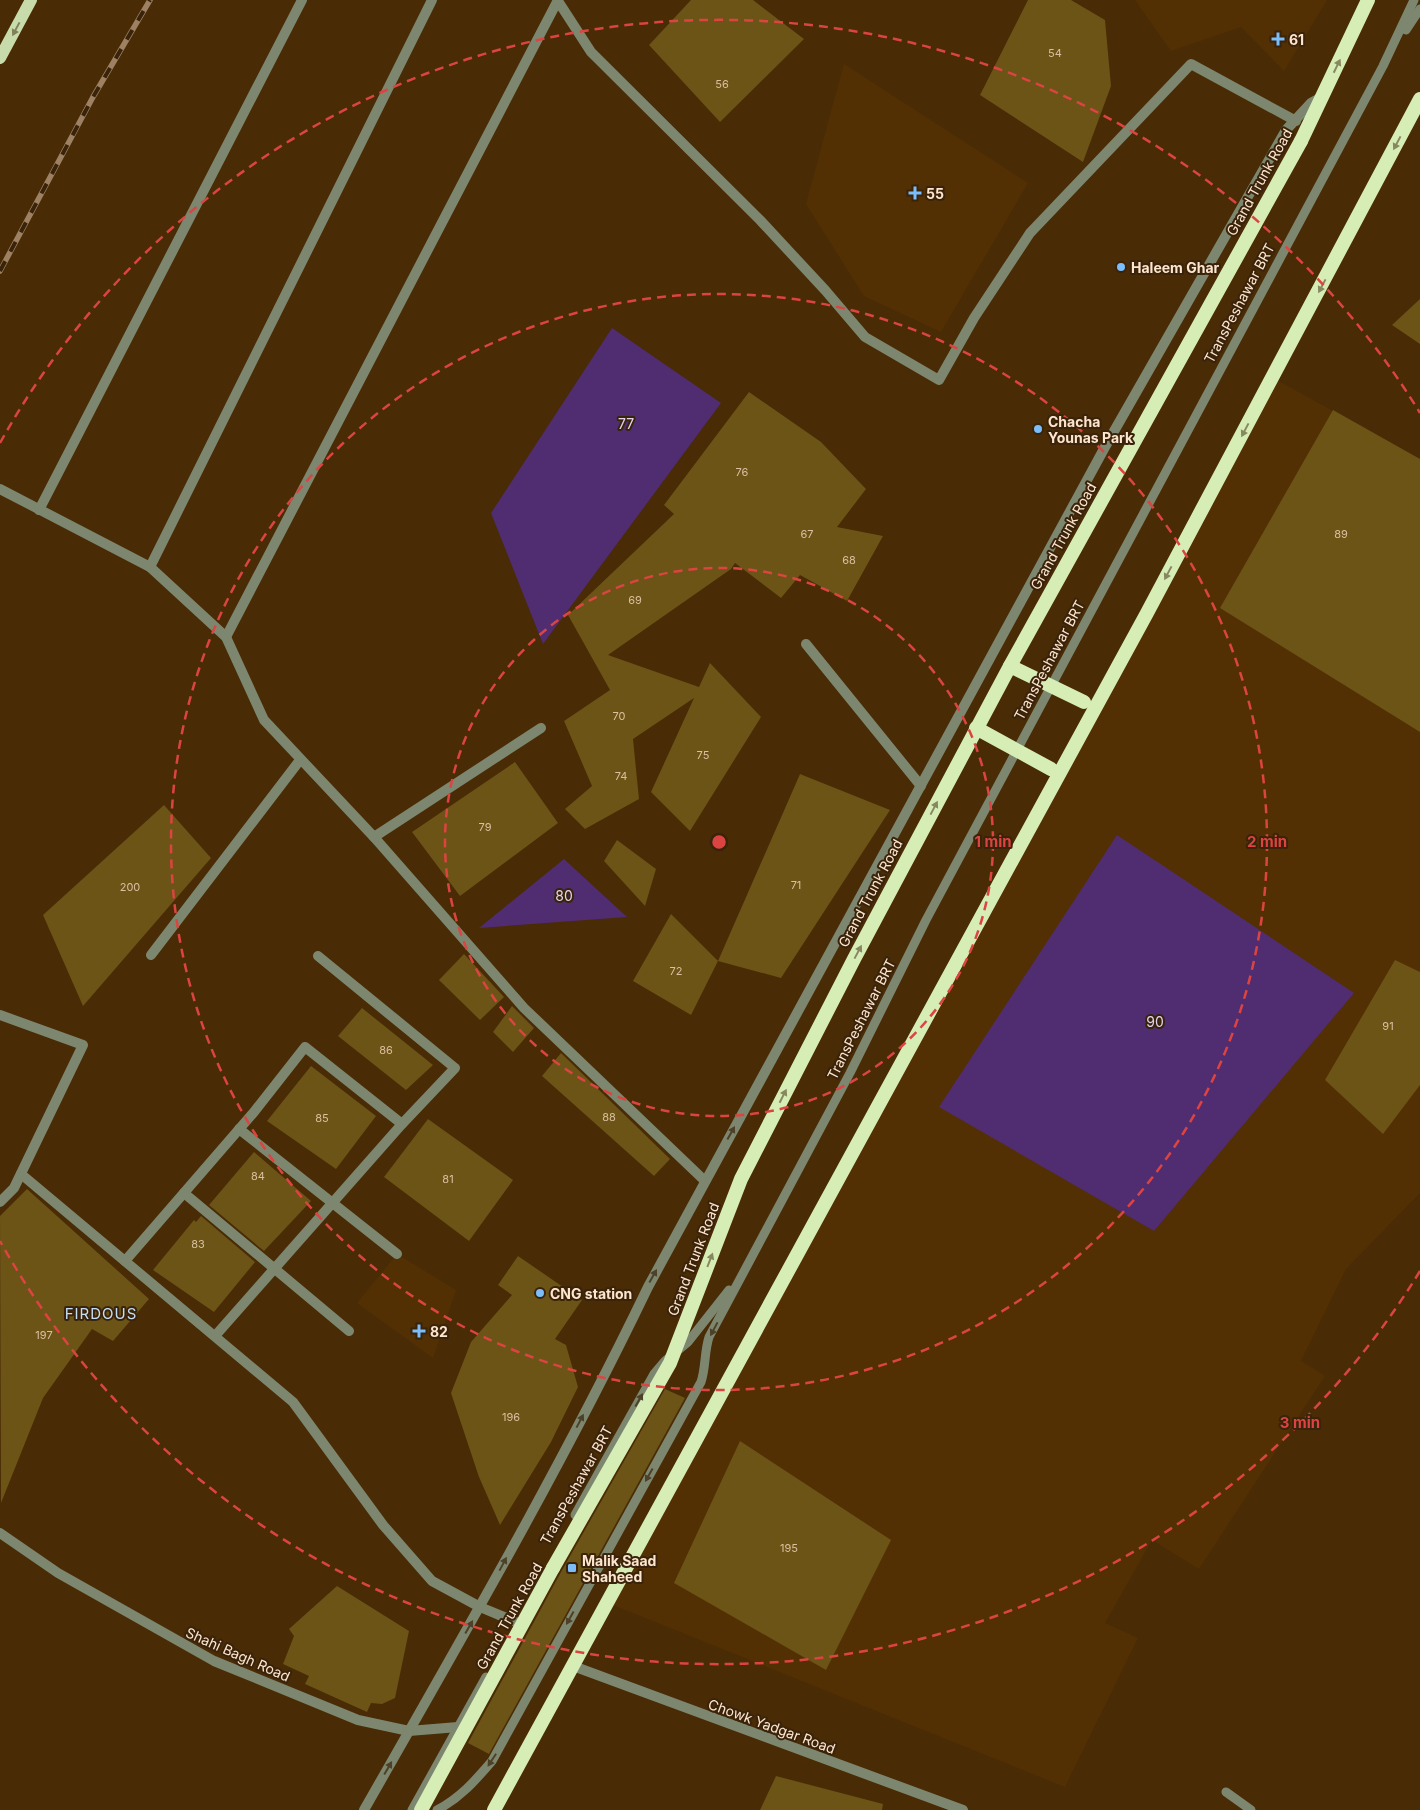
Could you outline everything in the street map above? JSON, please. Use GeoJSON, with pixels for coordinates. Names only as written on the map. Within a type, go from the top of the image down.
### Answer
{"type":"FeatureCollection","features":[{"type":"Feature","properties":{"kind":"highway","name":"Grand Trunk Road"},"geometry":{"type":"LineString","coordinates":[[421,1810],[549,1576],[670,1363],[741,1179],[849,968],[976,728],[1301,141],[1368,0]]}},
{"type":"Feature","properties":{"kind":"highway"},"geometry":{"type":"LineString","coordinates":[[494,1810],[1089,705],[1420,100]]}},
{"type":"Feature","properties":{"kind":"highway"},"geometry":{"type":"LineString","coordinates":[[1010,666],[1089,705]]}},
{"type":"Feature","properties":{"kind":"highway"},"geometry":{"type":"LineString","coordinates":[[976,728],[1055,771]]}},
{"type":"Feature","properties":{"kind":"main road"},"geometry":{"type":"LineString","coordinates":[[0,58],[31,0]]}},
{"type":"Feature","properties":{"kind":"street"},"geometry":{"type":"LineString","coordinates":[[39,510],[302,0]]}},
{"type":"Feature","properties":{"kind":"street"},"geometry":{"type":"LineString","coordinates":[[150,568],[432,0]]}},
{"type":"Feature","properties":{"kind":"street"},"geometry":{"type":"LineString","coordinates":[[226,637],[558,0]]}},
{"type":"Feature","properties":{"kind":"street"},"geometry":{"type":"LineString","coordinates":[[558,0],[591,52],[760,220],[825,290],[865,337],[938,380],[974,318],[1030,233],[1191,64],[1296,121]]}},
{"type":"Feature","properties":{"kind":"street"},"geometry":{"type":"LineString","coordinates":[[364,1810],[480,1607],[610,1365],[648,1287],[705,1181],[1104,447],[1282,139],[1311,103],[1322,97]]}},
{"type":"Feature","properties":{"kind":"street"},"geometry":{"type":"LineString","coordinates":[[0,489],[150,568],[226,637],[264,720],[374,837],[524,1008],[705,1181]]}},
{"type":"Feature","properties":{"kind":"street"},"geometry":{"type":"LineString","coordinates":[[806,644],[921,786]]}},
{"type":"Feature","properties":{"kind":"street"},"geometry":{"type":"LineString","coordinates":[[374,837],[541,728]]}},
{"type":"Feature","properties":{"kind":"street"},"geometry":{"type":"LineString","coordinates":[[151,955],[300,760]]}},
{"type":"Feature","properties":{"kind":"street"},"geometry":{"type":"LineString","coordinates":[[214,1336],[402,1124],[455,1068],[318,956]]}},
{"type":"Feature","properties":{"kind":"street"},"geometry":{"type":"LineString","coordinates":[[0,1015],[83,1045],[14,1188],[0,1202]]}},
{"type":"Feature","properties":{"kind":"street"},"geometry":{"type":"LineString","coordinates":[[125,1261],[239,1129],[304,1047],[402,1124]]}},
{"type":"Feature","properties":{"kind":"street"},"geometry":{"type":"LineString","coordinates":[[239,1129],[397,1254]]}},
{"type":"Feature","properties":{"kind":"street"},"geometry":{"type":"LineString","coordinates":[[21,1174],[293,1402],[383,1525],[432,1581],[480,1607],[516,1622]]}},
{"type":"Feature","properties":{"kind":"street"},"geometry":{"type":"LineString","coordinates":[[184,1193],[349,1331]]}},
{"type":"Feature","properties":{"kind":"street","name":"Shahi Bagh Road"},"geometry":{"type":"LineString","coordinates":[[0,1533],[58,1573],[214,1661],[358,1720],[409,1731],[458,1727]]}},
{"type":"Feature","properties":{"kind":"street","name":"Chowk Yadgar Road"},"geometry":{"type":"LineString","coordinates":[[572,1666],[963,1810]]}},
{"type":"Feature","properties":{"kind":"lane","name":"TransPeshawar BRT"},"geometry":{"type":"LineString","coordinates":[[437,1810],[453,1801],[474,1783],[492,1761],[701,1382],[705,1368],[704,1353],[709,1337],[850,1073],[926,920],[1383,66],[1414,0]]}},
{"type":"Feature","properties":{"kind":"lane","name":"TransPeshawar BRT"},"geometry":{"type":"LineString","coordinates":[[1383,66],[1420,9]]}},
{"type":"Feature","properties":{"kind":"lane","name":"TransPeshawar BRT"},"geometry":{"type":"LineString","coordinates":[[412,1810],[654,1374],[665,1361],[688,1342],[745,1270]]}},
{"type":"Feature","properties":{"kind":"lane"},"geometry":{"type":"LineString","coordinates":[[1226,1792],[1251,1810]]}},
{"type":"Feature","properties":{"kind":"shaded area","name":"61"},"geometry":{"type":"Polygon","coordinates":[[[1135,0],[1327,0],[1284,71],[1241,27],[1171,51],[1135,0]]]}},
{"type":"Feature","properties":{"kind":"shaded area","name":"55"},"geometry":{"type":"Polygon","coordinates":[[[844,64],[1028,183],[941,332],[864,296],[806,204],[844,64]]]}},
{"type":"Feature","properties":{"kind":"shaded area"},"geometry":{"type":"Polygon","coordinates":[[[1273,378],[1420,459],[1420,1193],[1346,1269],[1301,1361],[1325,1376],[1199,1569],[1152,1540],[1105,1623],[1138,1638],[1065,1787],[608,1603],[1273,378]]]}},
{"type":"Feature","properties":{"kind":"shaded area","name":"82"},"geometry":{"type":"Polygon","coordinates":[[[397,1254],[456,1290],[433,1358],[357,1303],[397,1254]]]}},
{"type":"Feature","properties":{"kind":"green space","name":"77"},"geometry":{"type":"Polygon","coordinates":[[[612,328],[721,403],[543,644],[491,513],[612,328]]]}},
{"type":"Feature","properties":{"kind":"green space","name":"90"},"geometry":{"type":"Polygon","coordinates":[[[1117,835],[1354,993],[1154,1231],[939,1107],[1117,835]]]}},
{"type":"Feature","properties":{"kind":"green space","name":"80"},"geometry":{"type":"Polygon","coordinates":[[[564,859],[627,917],[479,928],[564,859]]]}},
{"type":"Feature","properties":{"kind":"building"},"geometry":{"type":"Polygon","coordinates":[[[691,0],[753,0],[804,39],[720,122],[649,45],[691,0]]]}},
{"type":"Feature","properties":{"kind":"building"},"geometry":{"type":"Polygon","coordinates":[[[1028,0],[1071,0],[1105,20],[1111,86],[1083,162],[980,95],[1028,0]]]}},
{"type":"Feature","properties":{"kind":"building"},"geometry":{"type":"Polygon","coordinates":[[[1420,299],[1420,344],[1392,325],[1420,299]]]}},
{"type":"Feature","properties":{"kind":"building"},"geometry":{"type":"Polygon","coordinates":[[[749,392],[821,442],[866,489],[837,527],[883,536],[847,601],[800,575],[781,598],[735,563],[731,569],[608,655],[699,687],[710,663],[761,717],[690,831],[651,792],[694,698],[633,739],[639,799],[585,829],[565,809],[592,786],[564,721],[610,690],[568,615],[674,514],[664,505],[749,392]]]}},
{"type":"Feature","properties":{"kind":"building"},"geometry":{"type":"Polygon","coordinates":[[[1333,410],[1420,459],[1420,732],[1220,608],[1333,410]]]}},
{"type":"Feature","properties":{"kind":"building"},"geometry":{"type":"Polygon","coordinates":[[[515,762],[558,823],[460,896],[412,832],[515,762]]]}},
{"type":"Feature","properties":{"kind":"building"},"geometry":{"type":"Polygon","coordinates":[[[800,774],[890,810],[781,978],[718,961],[800,774]]]}},
{"type":"Feature","properties":{"kind":"building"},"geometry":{"type":"Polygon","coordinates":[[[164,805],[211,858],[83,1006],[43,915],[164,805]]]}},
{"type":"Feature","properties":{"kind":"building"},"geometry":{"type":"Polygon","coordinates":[[[617,840],[656,869],[645,906],[604,861],[617,840]]]}},
{"type":"Feature","properties":{"kind":"building"},"geometry":{"type":"Polygon","coordinates":[[[671,914],[718,961],[691,1015],[633,981],[671,914]]]}},
{"type":"Feature","properties":{"kind":"building"},"geometry":{"type":"Polygon","coordinates":[[[464,954],[504,997],[480,1020],[439,980],[464,954]]]}},
{"type":"Feature","properties":{"kind":"building"},"geometry":{"type":"Polygon","coordinates":[[[1395,960],[1420,972],[1420,1085],[1383,1134],[1325,1080],[1395,960]]]}},
{"type":"Feature","properties":{"kind":"building"},"geometry":{"type":"Polygon","coordinates":[[[512,1006],[534,1028],[513,1052],[493,1032],[512,1006]]]}},
{"type":"Feature","properties":{"kind":"building"},"geometry":{"type":"Polygon","coordinates":[[[362,1008],[433,1065],[406,1090],[338,1036],[362,1008]]]}},
{"type":"Feature","properties":{"kind":"building"},"geometry":{"type":"Polygon","coordinates":[[[561,1053],[670,1159],[654,1176],[542,1076],[561,1053]]]}},
{"type":"Feature","properties":{"kind":"building"},"geometry":{"type":"Polygon","coordinates":[[[311,1066],[376,1116],[336,1169],[267,1121],[311,1066]]]}},
{"type":"Feature","properties":{"kind":"building"},"geometry":{"type":"Polygon","coordinates":[[[428,1119],[513,1180],[469,1241],[384,1177],[428,1119]]]}},
{"type":"Feature","properties":{"kind":"building"},"geometry":{"type":"Polygon","coordinates":[[[254,1152],[311,1201],[264,1251],[209,1205],[254,1152]]]}},
{"type":"Feature","properties":{"kind":"building"},"geometry":{"type":"Polygon","coordinates":[[[27,1189],[149,1299],[113,1341],[92,1329],[43,1398],[1,1503],[0,1216],[27,1189]]]}},
{"type":"Feature","properties":{"kind":"building"},"geometry":{"type":"Polygon","coordinates":[[[201,1216],[255,1262],[214,1312],[153,1270],[194,1220],[196,1222],[201,1216]]]}},
{"type":"Feature","properties":{"kind":"building"},"geometry":{"type":"Polygon","coordinates":[[[518,1256],[582,1300],[555,1339],[566,1345],[578,1387],[551,1442],[500,1525],[479,1477],[451,1393],[471,1342],[512,1295],[498,1285],[518,1256]]]}},
{"type":"Feature","properties":{"kind":"building"},"geometry":{"type":"Polygon","coordinates":[[[665,1389],[685,1398],[489,1754],[468,1743],[561,1572],[665,1389]]]}},
{"type":"Feature","properties":{"kind":"building"},"geometry":{"type":"Polygon","coordinates":[[[740,1441],[891,1540],[826,1670],[674,1583],[740,1441]]]}},
{"type":"Feature","properties":{"kind":"building"},"geometry":{"type":"Polygon","coordinates":[[[337,1586],[409,1631],[395,1698],[382,1704],[371,1703],[367,1712],[305,1684],[309,1676],[283,1664],[294,1636],[289,1629],[337,1586]]]}},
{"type":"Feature","properties":{"kind":"building"},"geometry":{"type":"Polygon","coordinates":[[[776,1776],[883,1804],[882,1810],[760,1810],[776,1776]]]}},
{"type":"Feature","properties":{"kind":"railway"},"geometry":{"type":"LineString","coordinates":[[0,271],[93,97],[150,0]]}},
{"type":"Feature","properties":{"kind":"place","name":"61"},"geometry":{"type":"Point","coordinates":[1278,39]}},
{"type":"Feature","properties":{"kind":"place","name":"55"},"geometry":{"type":"Point","coordinates":[915,193]}},
{"type":"Feature","properties":{"kind":"place","name":"Haleem Ghar"},"geometry":{"type":"Point","coordinates":[1121,267]}},
{"type":"Feature","properties":{"kind":"place","name":"Chacha Younas Park"},"geometry":{"type":"Point","coordinates":[1038,429]}},
{"type":"Feature","properties":{"kind":"place","name":"CNG station"},"geometry":{"type":"Point","coordinates":[540,1293]}},
{"type":"Feature","properties":{"kind":"place","name":"82"},"geometry":{"type":"Point","coordinates":[419,1331]}},
{"type":"Feature","properties":{"kind":"place","name":"Malik Saad Shaheed"},"geometry":{"type":"Point","coordinates":[572,1568]}},
{"type":"Feature","properties":{"kind":"district","name":"FIRDOUS"},"geometry":{"type":"Point","coordinates":[101,1313]}}]}
